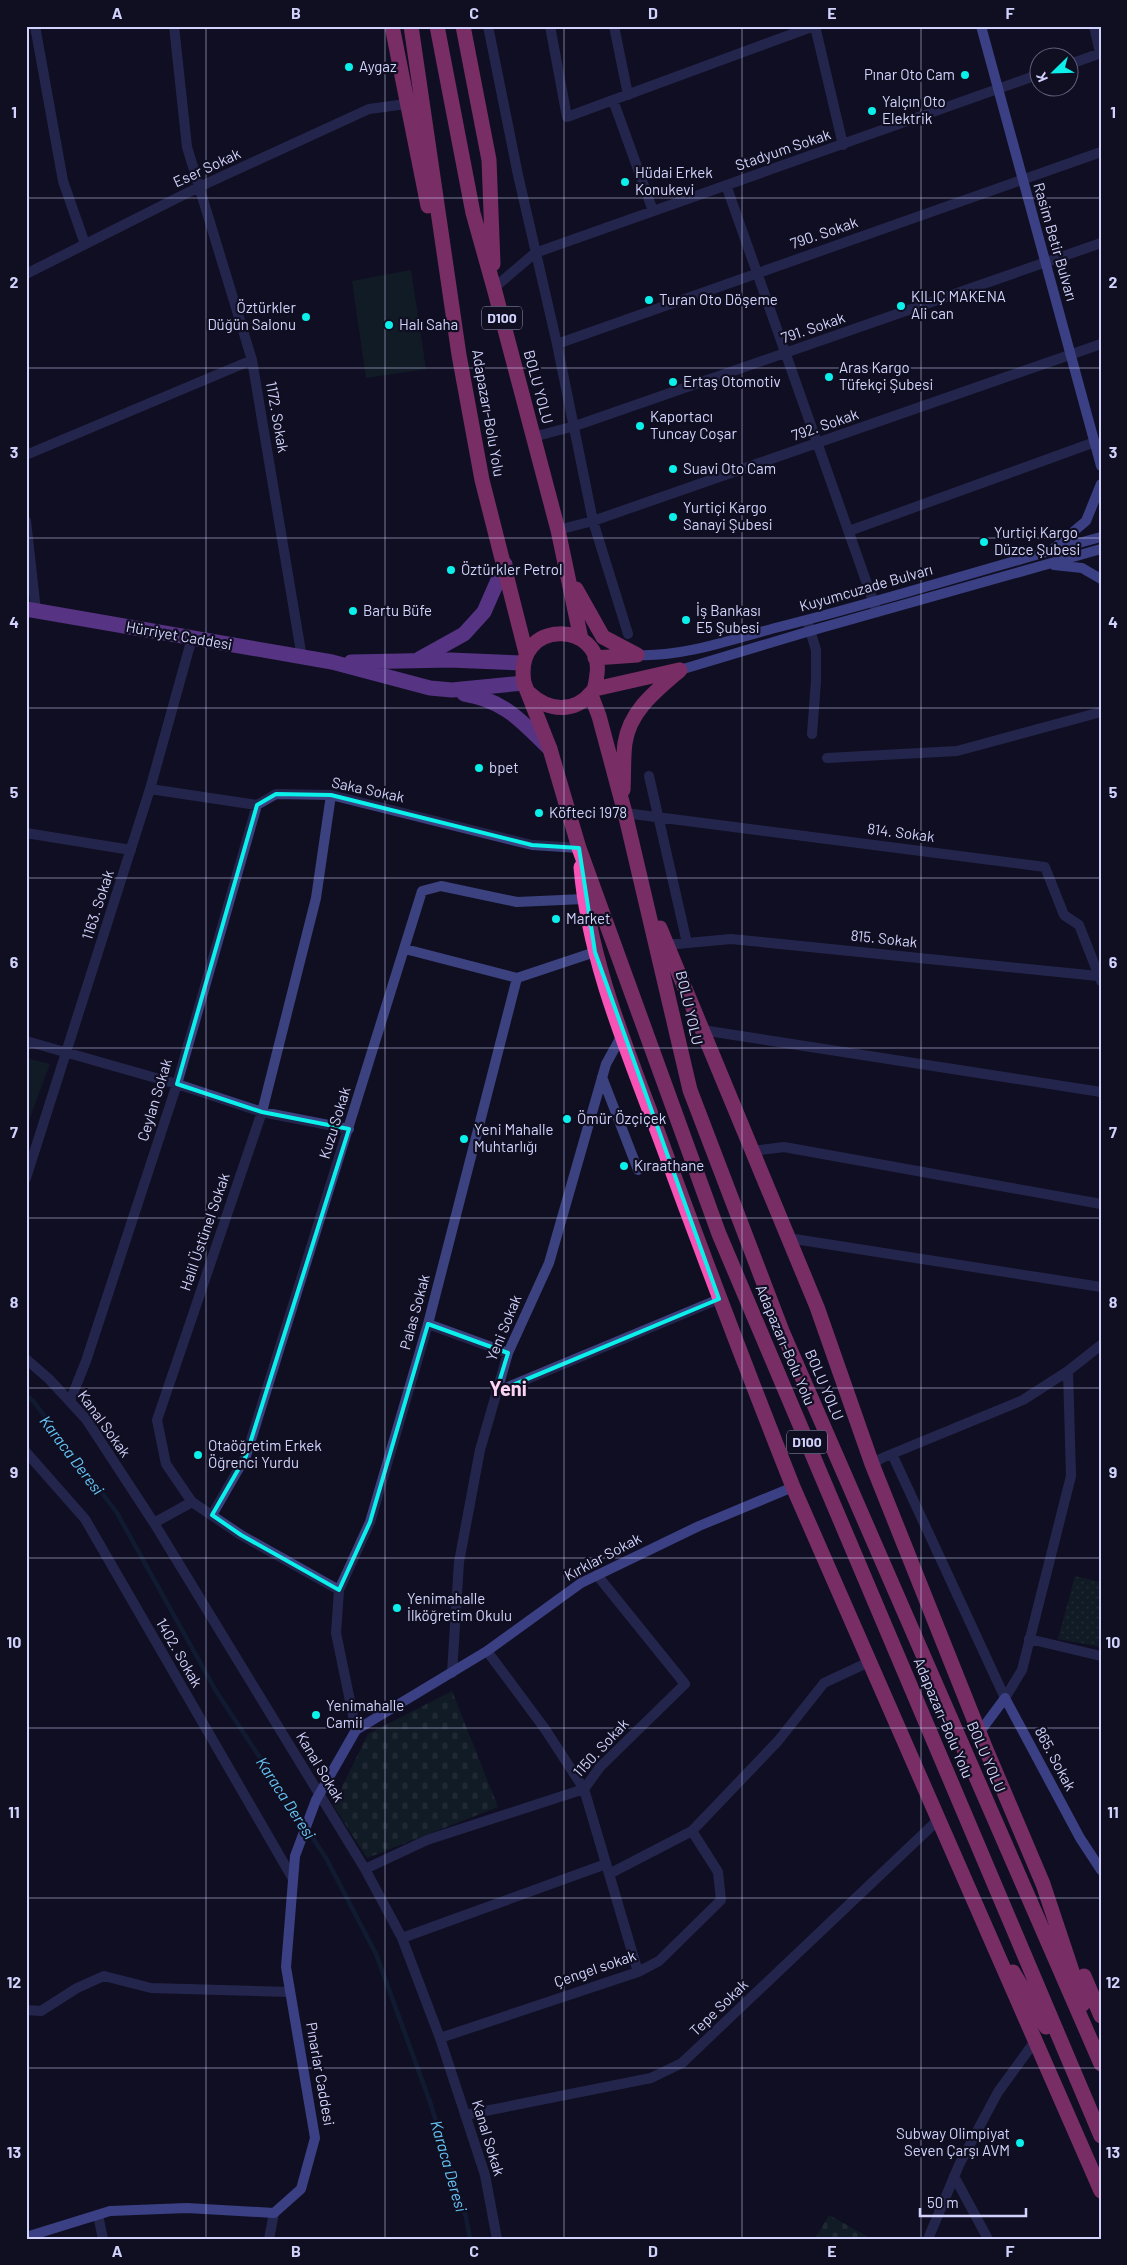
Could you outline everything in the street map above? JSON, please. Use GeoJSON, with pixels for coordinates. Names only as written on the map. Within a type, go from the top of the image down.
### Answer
{"type":"FeatureCollection","features":[{"type":"Feature","properties":{"kind":"highway"},"geometry":{"type":"LineString","coordinates":[[392,26],[406,104],[459,356]]}},
{"type":"Feature","properties":{"kind":"highway","name":"Adapazarı-Bolu Yolu"},"geometry":{"type":"LineString","coordinates":[[411,26],[459,356],[482,480],[505,564],[525,658],[526,688],[550,749],[579,848],[718,1234],[1101,2136]]}},
{"type":"Feature","properties":{"kind":"highway","name":"BOLU YOLU"},"geometry":{"type":"LineString","coordinates":[[437,26],[473,213],[558,530],[570,579],[581,639]]}},
{"type":"Feature","properties":{"kind":"highway"},"geometry":{"type":"LineString","coordinates":[[463,26],[489,160],[494,288]]}},
{"type":"Feature","properties":{"kind":"highway"},"geometry":{"type":"LineString","coordinates":[[570,579],[603,636],[637,655]]}},
{"type":"Feature","properties":{"kind":"highway"},"geometry":{"type":"LineString","coordinates":[[525,658],[534,643],[544,636],[557,633],[570,634],[581,639]]}},
{"type":"Feature","properties":{"kind":"highway","name":"D100"},"geometry":{"type":"LineString","coordinates":[[581,639],[590,648],[598,669],[593,692]]}},
{"type":"Feature","properties":{"kind":"highway"},"geometry":{"type":"LineString","coordinates":[[595,658],[637,655]]}},
{"type":"Feature","properties":{"kind":"highway"},"geometry":{"type":"LineString","coordinates":[[526,688],[537,701],[548,707],[561,709],[573,707],[593,692],[680,670]]}},
{"type":"Feature","properties":{"kind":"highway"},"geometry":{"type":"LineString","coordinates":[[624,808],[625,742],[636,713],[651,695],[680,670]]}},
{"type":"Feature","properties":{"kind":"highway","name":"BOLU YOLU"},"geometry":{"type":"LineString","coordinates":[[593,692],[624,808],[690,1090],[782,1331],[1101,2064]]}},
{"type":"Feature","properties":{"kind":"highway"},"geometry":{"type":"LineString","coordinates":[[579,848],[584,899],[595,952],[622,1036],[719,1300],[793,1487],[1101,2191]]}},
{"type":"Feature","properties":{"kind":"highway"},"geometry":{"type":"LineString","coordinates":[[642,886],[816,1307],[872,1464],[979,1733],[1043,1884],[1101,2058]]}},
{"type":"Feature","properties":{"kind":"highway"},"geometry":{"type":"LineString","coordinates":[[1017,1824],[1101,2016]]}},
{"type":"Feature","properties":{"kind":"highway"},"geometry":{"type":"LineString","coordinates":[[980,1914],[1076,2078]]}},
{"type":"Feature","properties":{"kind":"main road","name":"Rasim Betir Bulvarı"},"geometry":{"type":"LineString","coordinates":[[980,26],[1101,466]]}},
{"type":"Feature","properties":{"kind":"main road"},"geometry":{"type":"LineString","coordinates":[[1051,550],[1086,521],[1101,484]]}},
{"type":"Feature","properties":{"kind":"main road","name":"Kuyumcuzade Bulvarı"},"geometry":{"type":"LineString","coordinates":[[637,655],[660,656],[807,620],[1101,537]]}},
{"type":"Feature","properties":{"kind":"main road","name":"Kuyumcuzade Bulvarı"},"geometry":{"type":"LineString","coordinates":[[680,670],[810,631],[1101,549]]}},
{"type":"Feature","properties":{"kind":"main road"},"geometry":{"type":"LineString","coordinates":[[416,660],[464,634],[484,612],[505,564]]}},
{"type":"Feature","properties":{"kind":"main road"},"geometry":{"type":"LineString","coordinates":[[1048,564],[1082,568],[1101,579]]}},
{"type":"Feature","properties":{"kind":"main road","name":"Hürriyet Caddesi"},"geometry":{"type":"LineString","coordinates":[[31,610],[332,662],[430,688],[452,690],[526,688]]}},
{"type":"Feature","properties":{"kind":"main road","name":"Hürriyet Caddesi"},"geometry":{"type":"LineString","coordinates":[[332,662],[525,658]]}},
{"type":"Feature","properties":{"kind":"main road"},"geometry":{"type":"LineString","coordinates":[[430,688],[480,696],[510,710],[550,749]]}},
{"type":"Feature","properties":{"kind":"main road","name":"Kırklar Sokak"},"geometry":{"type":"LineString","coordinates":[[295,1856],[317,1797],[356,1730],[487,1651],[581,1583],[699,1526],[793,1487]]}},
{"type":"Feature","properties":{"kind":"main road"},"geometry":{"type":"LineString","coordinates":[[979,1733],[1005,1698]]}},
{"type":"Feature","properties":{"kind":"main road","name":"865. Sokak"},"geometry":{"type":"LineString","coordinates":[[1005,1698],[1080,1838],[1101,1870]]}},
{"type":"Feature","properties":{"kind":"main road","name":"Pınarlar Caddesi"},"geometry":{"type":"LineString","coordinates":[[274,2213],[300,2189],[315,2138],[286,1967],[295,1856]]}},
{"type":"Feature","properties":{"kind":"main road"},"geometry":{"type":"LineString","coordinates":[[26,2236],[110,2211],[187,2208],[274,2213]]}},
{"type":"Feature","properties":{"kind":"street"},"geometry":{"type":"LineString","coordinates":[[35,26],[64,180],[85,244]]}},
{"type":"Feature","properties":{"kind":"street","name":"1172. Sokak"},"geometry":{"type":"LineString","coordinates":[[174,26],[187,147],[252,360],[302,658]]}},
{"type":"Feature","properties":{"kind":"street"},"geometry":{"type":"LineString","coordinates":[[488,26],[535,253],[575,426],[593,521],[628,634]]}},
{"type":"Feature","properties":{"kind":"street"},"geometry":{"type":"LineString","coordinates":[[550,26],[567,117],[815,26],[844,145]]}},
{"type":"Feature","properties":{"kind":"street"},"geometry":{"type":"LineString","coordinates":[[614,26],[628,95]]}},
{"type":"Feature","properties":{"kind":"street"},"geometry":{"type":"LineString","coordinates":[[1080,60],[1100,53],[1094,26]]}},
{"type":"Feature","properties":{"kind":"street","name":"Stadyum Sokak"},"geometry":{"type":"LineString","coordinates":[[535,253],[844,145],[1030,77]]}},
{"type":"Feature","properties":{"kind":"street"},"geometry":{"type":"LineString","coordinates":[[613,100],[653,211]]}},
{"type":"Feature","properties":{"kind":"street","name":"Eser Sokak"},"geometry":{"type":"LineString","coordinates":[[26,274],[199,187],[369,109],[406,104]]}},
{"type":"Feature","properties":{"kind":"street","name":"790. Sokak"},"geometry":{"type":"LineString","coordinates":[[557,344],[1101,152]]}},
{"type":"Feature","properties":{"kind":"street"},"geometry":{"type":"LineString","coordinates":[[726,185],[877,612]]}},
{"type":"Feature","properties":{"kind":"street","name":"791. Sokak"},"geometry":{"type":"LineString","coordinates":[[533,437],[575,426],[1101,244]]}},
{"type":"Feature","properties":{"kind":"street"},"geometry":{"type":"LineString","coordinates":[[494,288],[535,253]]}},
{"type":"Feature","properties":{"kind":"street","name":"792. Sokak"},"geometry":{"type":"LineString","coordinates":[[558,530],[593,521],[1101,344]]}},
{"type":"Feature","properties":{"kind":"street"},"geometry":{"type":"LineString","coordinates":[[26,455],[252,360]]}},
{"type":"Feature","properties":{"kind":"street"},"geometry":{"type":"LineString","coordinates":[[849,532],[1095,442]]}},
{"type":"Feature","properties":{"kind":"street"},"geometry":{"type":"LineString","coordinates":[[26,521],[31,610]]}},
{"type":"Feature","properties":{"kind":"street"},"geometry":{"type":"LineString","coordinates":[[807,620],[816,650],[812,734]]}},
{"type":"Feature","properties":{"kind":"street","name":"1163. Sokak"},"geometry":{"type":"LineString","coordinates":[[26,1178],[150,789],[192,638]]}},
{"type":"Feature","properties":{"kind":"street"},"geometry":{"type":"LineString","coordinates":[[827,758],[957,751],[1101,712]]}},
{"type":"Feature","properties":{"kind":"street"},"geometry":{"type":"LineString","coordinates":[[648,776],[687,943]]}},
{"type":"Feature","properties":{"kind":"street"},"geometry":{"type":"LineString","coordinates":[[150,789],[256,805]]}},
{"type":"Feature","properties":{"kind":"street","name":"Saka Sokak"},"geometry":{"type":"LineString","coordinates":[[256,805],[276,794],[332,795],[532,845],[579,848]]}},
{"type":"Feature","properties":{"kind":"street","name":"Halil Üstünel Sokak"},"geometry":{"type":"LineString","coordinates":[[332,795],[316,898],[262,1112],[157,1420],[166,1464],[192,1502],[212,1514],[241,1536],[339,1590]]}},
{"type":"Feature","properties":{"kind":"street","name":"Ceylan Sokak"},"geometry":{"type":"LineString","coordinates":[[70,1401],[86,1362],[177,1084],[256,805]]}},
{"type":"Feature","properties":{"kind":"street","name":"814. Sokak"},"geometry":{"type":"LineString","coordinates":[[624,808],[658,817],[1046,867],[1064,915],[1079,925],[1100,978]]}},
{"type":"Feature","properties":{"kind":"street"},"geometry":{"type":"LineString","coordinates":[[26,832],[131,850]]}},
{"type":"Feature","properties":{"kind":"street","name":"Kuzu Sokak"},"geometry":{"type":"LineString","coordinates":[[212,1514],[246,1456],[422,892],[441,886],[517,902],[584,899]]}},
{"type":"Feature","properties":{"kind":"street","name":"815. Sokak"},"geometry":{"type":"LineString","coordinates":[[666,945],[730,940],[1100,978]]}},
{"type":"Feature","properties":{"kind":"street"},"geometry":{"type":"LineString","coordinates":[[404,949],[517,978],[595,952]]}},
{"type":"Feature","properties":{"kind":"street","name":"Palas Sokak"},"geometry":{"type":"LineString","coordinates":[[356,1730],[336,1634],[339,1590],[370,1522],[428,1324],[517,978]]}},
{"type":"Feature","properties":{"kind":"street"},"geometry":{"type":"LineString","coordinates":[[702,1030],[1101,1092]]}},
{"type":"Feature","properties":{"kind":"street","name":"Yeni Sokak"},"geometry":{"type":"LineString","coordinates":[[452,1672],[459,1562],[480,1450],[508,1352],[549,1263],[606,1064],[622,1036]]}},
{"type":"Feature","properties":{"kind":"street"},"geometry":{"type":"LineString","coordinates":[[26,1041],[177,1084],[262,1112],[349,1129]]}},
{"type":"Feature","properties":{"kind":"street"},"geometry":{"type":"LineString","coordinates":[[602,1077],[638,1170]]}},
{"type":"Feature","properties":{"kind":"street"},"geometry":{"type":"LineString","coordinates":[[752,1151],[784,1147],[1101,1204]]}},
{"type":"Feature","properties":{"kind":"street"},"geometry":{"type":"LineString","coordinates":[[788,1238],[1101,1287]]}},
{"type":"Feature","properties":{"kind":"street"},"geometry":{"type":"LineString","coordinates":[[496,1392],[719,1300]]}},
{"type":"Feature","properties":{"kind":"street"},"geometry":{"type":"LineString","coordinates":[[428,1324],[508,1352]]}},
{"type":"Feature","properties":{"kind":"street"},"geometry":{"type":"LineString","coordinates":[[872,1464],[1023,1400],[1101,1345]]}},
{"type":"Feature","properties":{"kind":"street","name":"Kanal Sokak"},"geometry":{"type":"LineString","coordinates":[[26,1359],[86,1419],[154,1523],[317,1797],[364,1868],[402,1938],[440,2038],[485,2175],[497,2239]]}},
{"type":"Feature","properties":{"kind":"street"},"geometry":{"type":"LineString","coordinates":[[1005,1698],[1022,1670],[1071,1476],[1068,1370]]}},
{"type":"Feature","properties":{"kind":"street","name":"1402. Sokak"},"geometry":{"type":"LineString","coordinates":[[26,1452],[85,1519],[293,1879]]}},
{"type":"Feature","properties":{"kind":"street"},"geometry":{"type":"LineString","coordinates":[[892,1454],[1005,1698]]}},
{"type":"Feature","properties":{"kind":"street"},"geometry":{"type":"LineString","coordinates":[[154,1523],[192,1502]]}},
{"type":"Feature","properties":{"kind":"street","name":"1150. Sokak"},"geometry":{"type":"LineString","coordinates":[[364,1868],[427,1840],[584,1789],[600,1767],[686,1684],[596,1575]]}},
{"type":"Feature","properties":{"kind":"street"},"geometry":{"type":"LineString","coordinates":[[1029,1639],[1101,1656]]}},
{"type":"Feature","properties":{"kind":"street"},"geometry":{"type":"LineString","coordinates":[[487,1651],[545,1729],[584,1789],[638,1972]]}},
{"type":"Feature","properties":{"kind":"street"},"geometry":{"type":"LineString","coordinates":[[402,1938],[607,1869],[692,1831],[778,1741],[824,1683],[869,1662]]}},
{"type":"Feature","properties":{"kind":"street","name":"Tepe Sokak"},"geometry":{"type":"LineString","coordinates":[[465,2115],[651,2078],[682,2063],[938,1820]]}},
{"type":"Feature","properties":{"kind":"street","name":"Çengel sokak"},"geometry":{"type":"LineString","coordinates":[[440,2038],[638,1972],[659,1960],[721,1900],[718,1872],[692,1831]]}},
{"type":"Feature","properties":{"kind":"street"},"geometry":{"type":"LineString","coordinates":[[26,2010],[42,2011],[77,1988],[104,1976],[151,1988],[290,1992]]}},
{"type":"Feature","properties":{"kind":"street"},"geometry":{"type":"LineString","coordinates":[[928,2239],[954,2176],[998,2092],[1035,2041]]}},
{"type":"Feature","properties":{"kind":"street"},"geometry":{"type":"LineString","coordinates":[[954,2176],[988,2239]]}},
{"type":"Feature","properties":{"kind":"street"},"geometry":{"type":"LineString","coordinates":[[269,2239],[274,2213]]}},
{"type":"Feature","properties":{"kind":"street"},"geometry":{"type":"LineString","coordinates":[[98,2215],[102,2239]]}},
{"type":"Feature","properties":{"kind":"highlighted area"},"geometry":{"type":"Polygon","coordinates":[[[276,794],[331,795],[532,845],[579,848],[595,952],[719,1299],[496,1392],[508,1353],[428,1324],[370,1522],[339,1590],[241,1535],[212,1515],[246,1456],[349,1129],[262,1112],[177,1084],[257,805],[276,794]]]}},
{"type":"Feature","properties":{"kind":"green space","name":"Halı Saha"},"geometry":{"type":"Polygon","coordinates":[[[411,270],[426,369],[366,378],[352,281],[411,270]]]}},
{"type":"Feature","properties":{"kind":"green space"},"geometry":{"type":"Polygon","coordinates":[[[26,1058],[50,1064],[26,1128],[26,1058]]]}},
{"type":"Feature","properties":{"kind":"green space"},"geometry":{"type":"Polygon","coordinates":[[[1075,1576],[1101,1582],[1101,1647],[1058,1639],[1075,1576]]]}},
{"type":"Feature","properties":{"kind":"green space"},"geometry":{"type":"Polygon","coordinates":[[[452,1691],[498,1807],[367,1858],[333,1805],[368,1734],[452,1691]]]}},
{"type":"Feature","properties":{"kind":"green space"},"geometry":{"type":"Polygon","coordinates":[[[829,2215],[872,2239],[815,2239],[829,2215]]]}},
{"type":"Feature","properties":{"kind":"waterway","name":"Karaca Deresi"},"geometry":{"type":"LineString","coordinates":[[26,1395],[34,1402],[117,1513],[216,1691],[326,1858],[376,1954],[430,2102],[466,2217],[470,2239]]}},
{"type":"Feature","properties":{"kind":"place","name":"Aygaz"},"geometry":{"type":"Point","coordinates":[349,67]}},
{"type":"Feature","properties":{"kind":"place","name":"Pınar Oto Cam"},"geometry":{"type":"Point","coordinates":[965,75]}},
{"type":"Feature","properties":{"kind":"place","name":"Yalçın Oto Elektrik"},"geometry":{"type":"Point","coordinates":[872,111]}},
{"type":"Feature","properties":{"kind":"place","name":"Hüdai Erkek Konukevi"},"geometry":{"type":"Point","coordinates":[625,182]}},
{"type":"Feature","properties":{"kind":"place","name":"Turan Oto Döşeme"},"geometry":{"type":"Point","coordinates":[649,300]}},
{"type":"Feature","properties":{"kind":"place","name":"KILIÇ MAKENA Ali can"},"geometry":{"type":"Point","coordinates":[901,306]}},
{"type":"Feature","properties":{"kind":"place","name":"Öztürkler Düğün Salonu"},"geometry":{"type":"Point","coordinates":[306,317]}},
{"type":"Feature","properties":{"kind":"place","name":"Halı Saha"},"geometry":{"type":"Point","coordinates":[389,325]}},
{"type":"Feature","properties":{"kind":"place","name":"Aras Kargo Tüfekçi Şubesi"},"geometry":{"type":"Point","coordinates":[829,377]}},
{"type":"Feature","properties":{"kind":"place","name":"Ertaş Otomotiv"},"geometry":{"type":"Point","coordinates":[673,382]}},
{"type":"Feature","properties":{"kind":"place","name":"Kaportacı Tuncay Coşar"},"geometry":{"type":"Point","coordinates":[640,426]}},
{"type":"Feature","properties":{"kind":"place","name":"Suavi Oto Cam"},"geometry":{"type":"Point","coordinates":[673,469]}},
{"type":"Feature","properties":{"kind":"place","name":"Yurtiçi Kargo Sanayi Şubesi"},"geometry":{"type":"Point","coordinates":[673,517]}},
{"type":"Feature","properties":{"kind":"place","name":"Yurtiçi Kargo Düzce Şubesi"},"geometry":{"type":"Point","coordinates":[984,542]}},
{"type":"Feature","properties":{"kind":"place","name":"Öztürkler Petrol"},"geometry":{"type":"Point","coordinates":[451,570]}},
{"type":"Feature","properties":{"kind":"place","name":"Bartu Büfe"},"geometry":{"type":"Point","coordinates":[353,611]}},
{"type":"Feature","properties":{"kind":"place","name":"İş Bankası E5 Şubesi"},"geometry":{"type":"Point","coordinates":[686,620]}},
{"type":"Feature","properties":{"kind":"place","name":"bpet"},"geometry":{"type":"Point","coordinates":[479,768]}},
{"type":"Feature","properties":{"kind":"place","name":"Köfteci 1978"},"geometry":{"type":"Point","coordinates":[539,813]}},
{"type":"Feature","properties":{"kind":"place","name":"Market"},"geometry":{"type":"Point","coordinates":[556,919]}},
{"type":"Feature","properties":{"kind":"place","name":"Ömür Özçiçek"},"geometry":{"type":"Point","coordinates":[567,1119]}},
{"type":"Feature","properties":{"kind":"place","name":"Yeni Mahalle Muhtarlığı"},"geometry":{"type":"Point","coordinates":[464,1139]}},
{"type":"Feature","properties":{"kind":"place","name":"Kıraathane"},"geometry":{"type":"Point","coordinates":[624,1166]}},
{"type":"Feature","properties":{"kind":"place","name":"Otaöğretim Erkek Öğrenci Yurdu"},"geometry":{"type":"Point","coordinates":[198,1455]}},
{"type":"Feature","properties":{"kind":"place","name":"Yenimahalle İlköğretim Okulu"},"geometry":{"type":"Point","coordinates":[397,1608]}},
{"type":"Feature","properties":{"kind":"place","name":"Yenimahalle Camii"},"geometry":{"type":"Point","coordinates":[316,1715]}},
{"type":"Feature","properties":{"kind":"place","name":"Subway Olimpiyat Seven Çarşı AVM"},"geometry":{"type":"Point","coordinates":[1020,2143]}},
{"type":"Feature","properties":{"kind":"district","name":"Yeni"},"geometry":{"type":"Point","coordinates":[508,1389]}}]}
